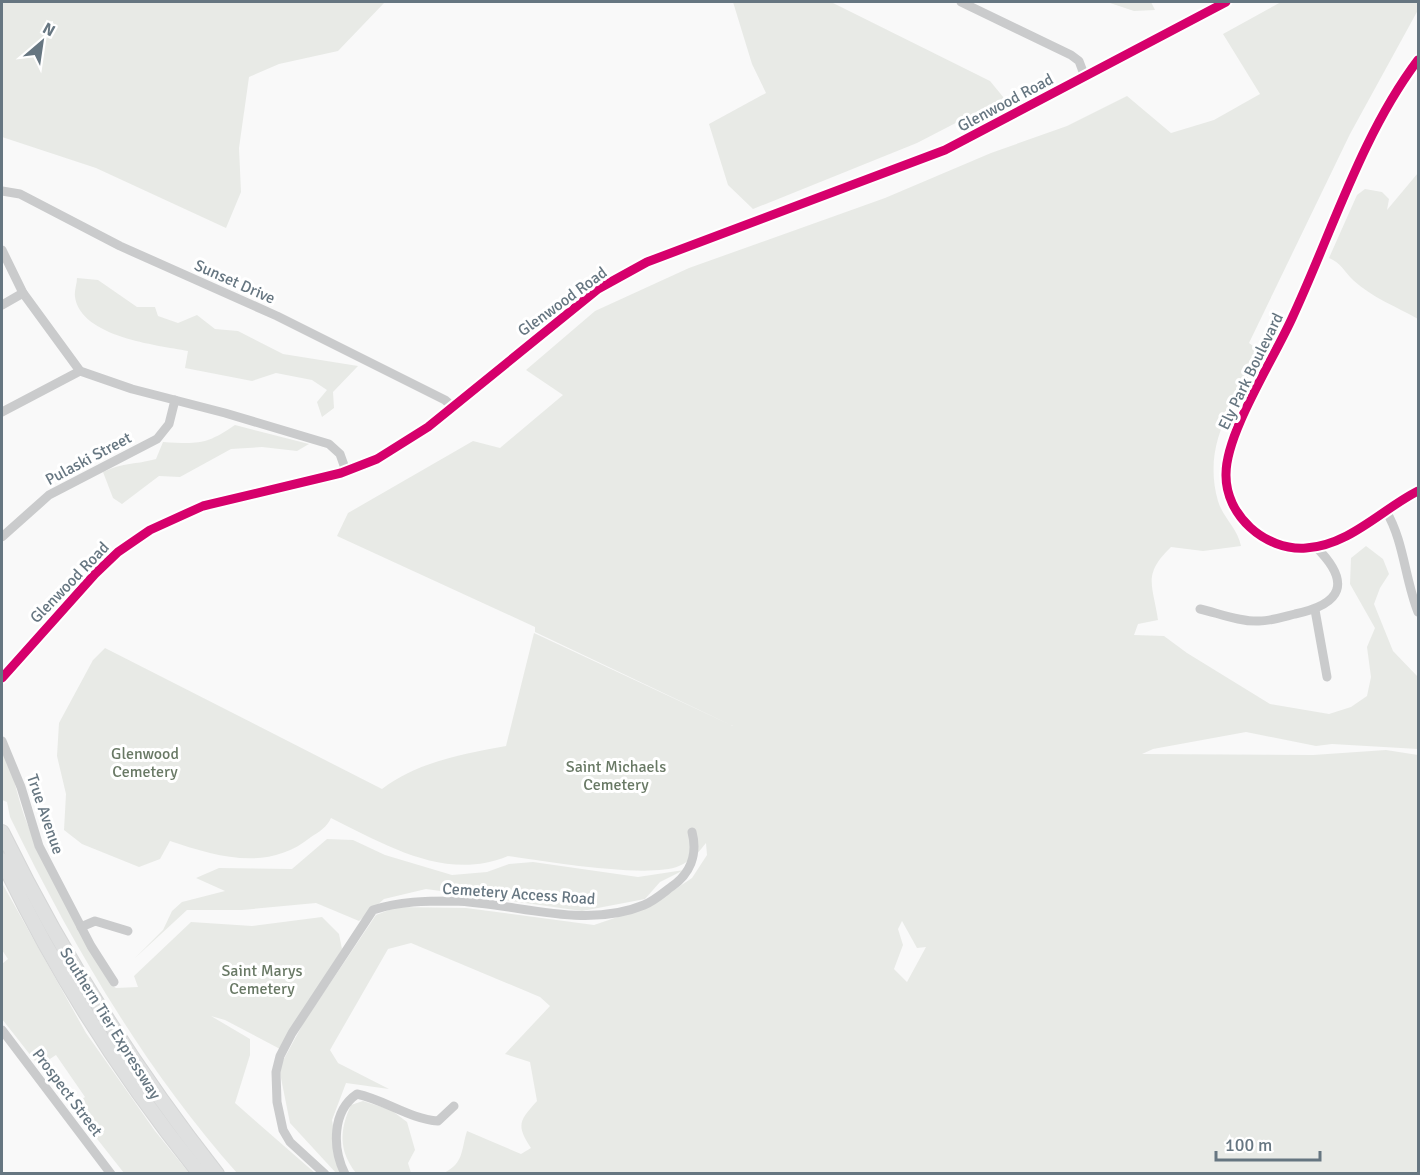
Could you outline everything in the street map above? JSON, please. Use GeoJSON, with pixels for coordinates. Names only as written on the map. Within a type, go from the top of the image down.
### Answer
{"type":"FeatureCollection","features":[{"type":"Feature","properties":{"kind":"highway","name":"Southern Tier Expressway"},"geometry":{"type":"LineString","coordinates":[[2,832],[88,993],[165,1108],[217,1173]]}},
{"type":"Feature","properties":{"kind":"highway","name":"Southern Tier Expressway"},"geometry":{"type":"LineString","coordinates":[[2,861],[30,918],[99,1035],[135,1088],[200,1173]]}},
{"type":"Feature","properties":{"kind":"street"},"geometry":{"type":"LineString","coordinates":[[961,2],[1071,55],[1079,61],[1085,76]]}},
{"type":"Feature","properties":{"kind":"street","name":"Glenwood Road"},"geometry":{"type":"LineString","coordinates":[[2,678],[95,574],[118,552],[150,530],[203,506],[346,471],[399,447],[453,407],[572,308],[598,289],[647,262],[945,150],[1226,2]]}},
{"type":"Feature","properties":{"kind":"street","name":"Ely Park Boulevard"},"geometry":{"type":"LineString","coordinates":[[1419,60],[1399,85],[1368,143],[1294,316],[1234,434],[1227,459],[1226,482],[1231,500],[1253,530],[1272,542],[1286,547],[1316,547],[1341,538],[1419,491]]}},
{"type":"Feature","properties":{"kind":"street","name":"Sunset Drive"},"geometry":{"type":"LineString","coordinates":[[2,191],[20,194],[120,246],[277,316],[445,400],[453,407]]}},
{"type":"Feature","properties":{"kind":"street"},"geometry":{"type":"LineString","coordinates":[[2,250],[23,293],[80,371],[132,389],[329,444],[340,454],[346,471]]}},
{"type":"Feature","properties":{"kind":"street"},"geometry":{"type":"LineString","coordinates":[[2,304],[23,293]]}},
{"type":"Feature","properties":{"kind":"street"},"geometry":{"type":"LineString","coordinates":[[2,412],[80,371]]}},
{"type":"Feature","properties":{"kind":"street","name":"Pulaski Street"},"geometry":{"type":"LineString","coordinates":[[2,537],[42,500],[157,439],[169,424],[175,400]]}},
{"type":"Feature","properties":{"kind":"street"},"geometry":{"type":"LineString","coordinates":[[1386,512],[1393,524],[1406,582],[1419,612]]}},
{"type":"Feature","properties":{"kind":"street"},"geometry":{"type":"LineString","coordinates":[[1200,609],[1256,622],[1315,610],[1328,603],[1335,593],[1337,581],[1333,568],[1316,547]]}},
{"type":"Feature","properties":{"kind":"street"},"geometry":{"type":"LineString","coordinates":[[1315,610],[1327,677]]}},
{"type":"Feature","properties":{"kind":"street","name":"True Avenue"},"geometry":{"type":"LineString","coordinates":[[2,741],[21,787],[39,846],[81,927],[114,982]]}},
{"type":"Feature","properties":{"kind":"street","name":"Cemetery Access Road"},"geometry":{"type":"LineString","coordinates":[[325,1173],[290,1142],[281,1123],[277,1102],[276,1072],[280,1056],[291,1035],[373,910],[396,903],[456,901],[584,916],[645,905],[687,872],[695,854],[692,832]]}},
{"type":"Feature","properties":{"kind":"street"},"geometry":{"type":"LineString","coordinates":[[81,927],[94,921],[128,931]]}},
{"type":"Feature","properties":{"kind":"street","name":"Prospect Street"},"geometry":{"type":"LineString","coordinates":[[2,1029],[111,1173]]}},
{"type":"Feature","properties":{"kind":"street"},"geometry":{"type":"LineString","coordinates":[[345,1173],[335,1145],[339,1121],[346,1101],[357,1094],[373,1097],[438,1122],[454,1106]]}},
{"type":"Feature","properties":{"kind":"green space"},"geometry":{"type":"Polygon","coordinates":[[[2,2],[385,2],[338,51],[279,64],[249,77],[239,148],[241,192],[226,228],[96,168],[2,137],[2,2]]]}},
{"type":"Feature","properties":{"kind":"green space"},"geometry":{"type":"Polygon","coordinates":[[[733,2],[831,2],[990,81],[1004,98],[917,143],[753,209],[728,185],[709,124],[766,93],[752,64],[733,2]]]}},
{"type":"Feature","properties":{"kind":"green space"},"geometry":{"type":"Polygon","coordinates":[[[1107,2],[1151,2],[1155,10],[1134,11],[1107,2]]]}},
{"type":"Feature","properties":{"kind":"green space"},"geometry":{"type":"Polygon","coordinates":[[[1281,2],[1418,2],[1418,10],[1350,134],[1249,343],[1261,352],[1265,349],[1224,421],[1214,459],[1214,479],[1218,501],[1241,546],[1203,551],[1171,547],[1156,565],[1153,573],[1152,589],[1158,620],[1138,624],[1134,635],[1164,636],[1187,653],[1270,704],[1329,714],[1351,707],[1367,696],[1371,677],[1367,647],[1375,628],[1350,584],[1351,558],[1366,546],[1383,559],[1389,574],[1374,604],[1393,651],[1418,677],[1418,749],[1332,744],[1316,746],[1246,732],[1153,749],[1142,754],[1313,755],[1386,750],[1418,755],[1418,1173],[444,1173],[458,1160],[467,1131],[521,1154],[531,1148],[522,1128],[523,1119],[537,1101],[530,1062],[505,1054],[550,1006],[540,997],[411,943],[388,949],[330,1050],[338,1063],[389,1089],[346,1083],[332,1120],[341,1173],[336,1173],[290,1123],[279,1068],[304,1022],[376,915],[397,907],[466,908],[594,925],[650,906],[692,878],[707,855],[706,843],[687,862],[665,870],[596,868],[508,856],[485,863],[462,865],[439,863],[417,857],[395,849],[331,818],[317,833],[295,848],[278,855],[260,858],[224,856],[170,841],[160,859],[139,867],[82,844],[64,830],[66,794],[57,756],[59,723],[93,660],[105,648],[382,789],[410,772],[441,760],[506,746],[534,633],[733,726],[535,632],[535,627],[337,536],[348,513],[473,441],[500,448],[563,395],[526,370],[595,311],[689,268],[885,198],[991,153],[1067,126],[1127,96],[1171,133],[1214,120],[1260,94],[1223,34],[1281,2]],[[902,921],[898,929],[903,945],[894,969],[907,982],[926,947],[917,948],[902,921]]]}},
{"type":"Feature","properties":{"kind":"green space"},"geometry":{"type":"Polygon","coordinates":[[[1418,173],[1418,319],[1368,292],[1329,258],[1357,195],[1365,189],[1382,192],[1389,199],[1387,210],[1418,173]]]}},
{"type":"Feature","properties":{"kind":"green space"},"geometry":{"type":"Polygon","coordinates":[[[77,278],[98,280],[137,307],[155,307],[158,316],[178,323],[197,315],[215,329],[238,331],[283,354],[358,366],[333,392],[334,408],[322,417],[317,402],[327,390],[312,380],[276,373],[252,381],[185,368],[188,351],[140,342],[105,330],[80,311],[75,297],[77,278]]]}},
{"type":"Feature","properties":{"kind":"green space"},"geometry":{"type":"Polygon","coordinates":[[[235,425],[309,444],[297,451],[262,447],[231,449],[180,477],[159,476],[122,504],[113,498],[103,472],[156,459],[163,442],[201,442],[235,425]]]}},
{"type":"Feature","properties":{"kind":"green space","name":"Saint Marys Cemetery"},"geometry":{"type":"Polygon","coordinates":[[[2,748],[10,766],[27,823],[45,864],[110,984],[116,988],[138,987],[134,976],[191,922],[252,926],[322,917],[339,934],[342,949],[280,1049],[225,1020],[211,1016],[250,1039],[250,1055],[235,1103],[315,1173],[237,1173],[171,1091],[140,1047],[84,958],[10,817],[7,802],[2,800],[2,748]]]}},
{"type":"Feature","properties":{"kind":"green space"},"geometry":{"type":"Polygon","coordinates":[[[327,839],[353,840],[385,855],[452,875],[487,872],[509,864],[533,862],[638,877],[684,870],[660,882],[645,899],[582,911],[426,889],[384,899],[359,921],[316,903],[242,910],[187,910],[135,958],[163,930],[172,911],[182,902],[225,891],[196,878],[219,868],[292,869],[327,839]]]}},
{"type":"Feature","properties":{"kind":"green space"},"geometry":{"type":"Polygon","coordinates":[[[2,883],[86,1033],[155,1131],[189,1173],[124,1173],[72,1107],[85,1097],[56,1055],[39,1066],[2,1019],[2,964],[8,959],[2,950],[2,883]]]}},
{"type":"Feature","properties":{"kind":"green space"},"geometry":{"type":"Polygon","coordinates":[[[363,1101],[391,1110],[407,1122],[415,1150],[408,1163],[411,1173],[356,1173],[350,1165],[344,1149],[344,1124],[351,1105],[363,1101]]]}},
{"type":"Feature","properties":{"kind":"cycle path"},"geometry":{"type":"LineString","coordinates":[[2,678],[95,574],[118,552],[150,530],[203,506],[341,473],[377,459],[428,427],[598,289],[647,262],[945,150],[1226,2]]}},
{"type":"Feature","properties":{"kind":"cycle path"},"geometry":{"type":"LineString","coordinates":[[1418,60],[1380,119],[1364,151],[1293,316],[1242,416],[1228,457],[1226,474],[1227,489],[1232,503],[1250,528],[1262,537],[1291,547],[1306,548],[1337,540],[1418,491]]}},
{"type":"Feature","properties":{"kind":"park label","name":"Glenwood Cemetery"},"geometry":{"type":"Point","coordinates":[145,762]}},
{"type":"Feature","properties":{"kind":"park label","name":"Saint Michaels Cemetery"},"geometry":{"type":"Point","coordinates":[616,775]}}]}
